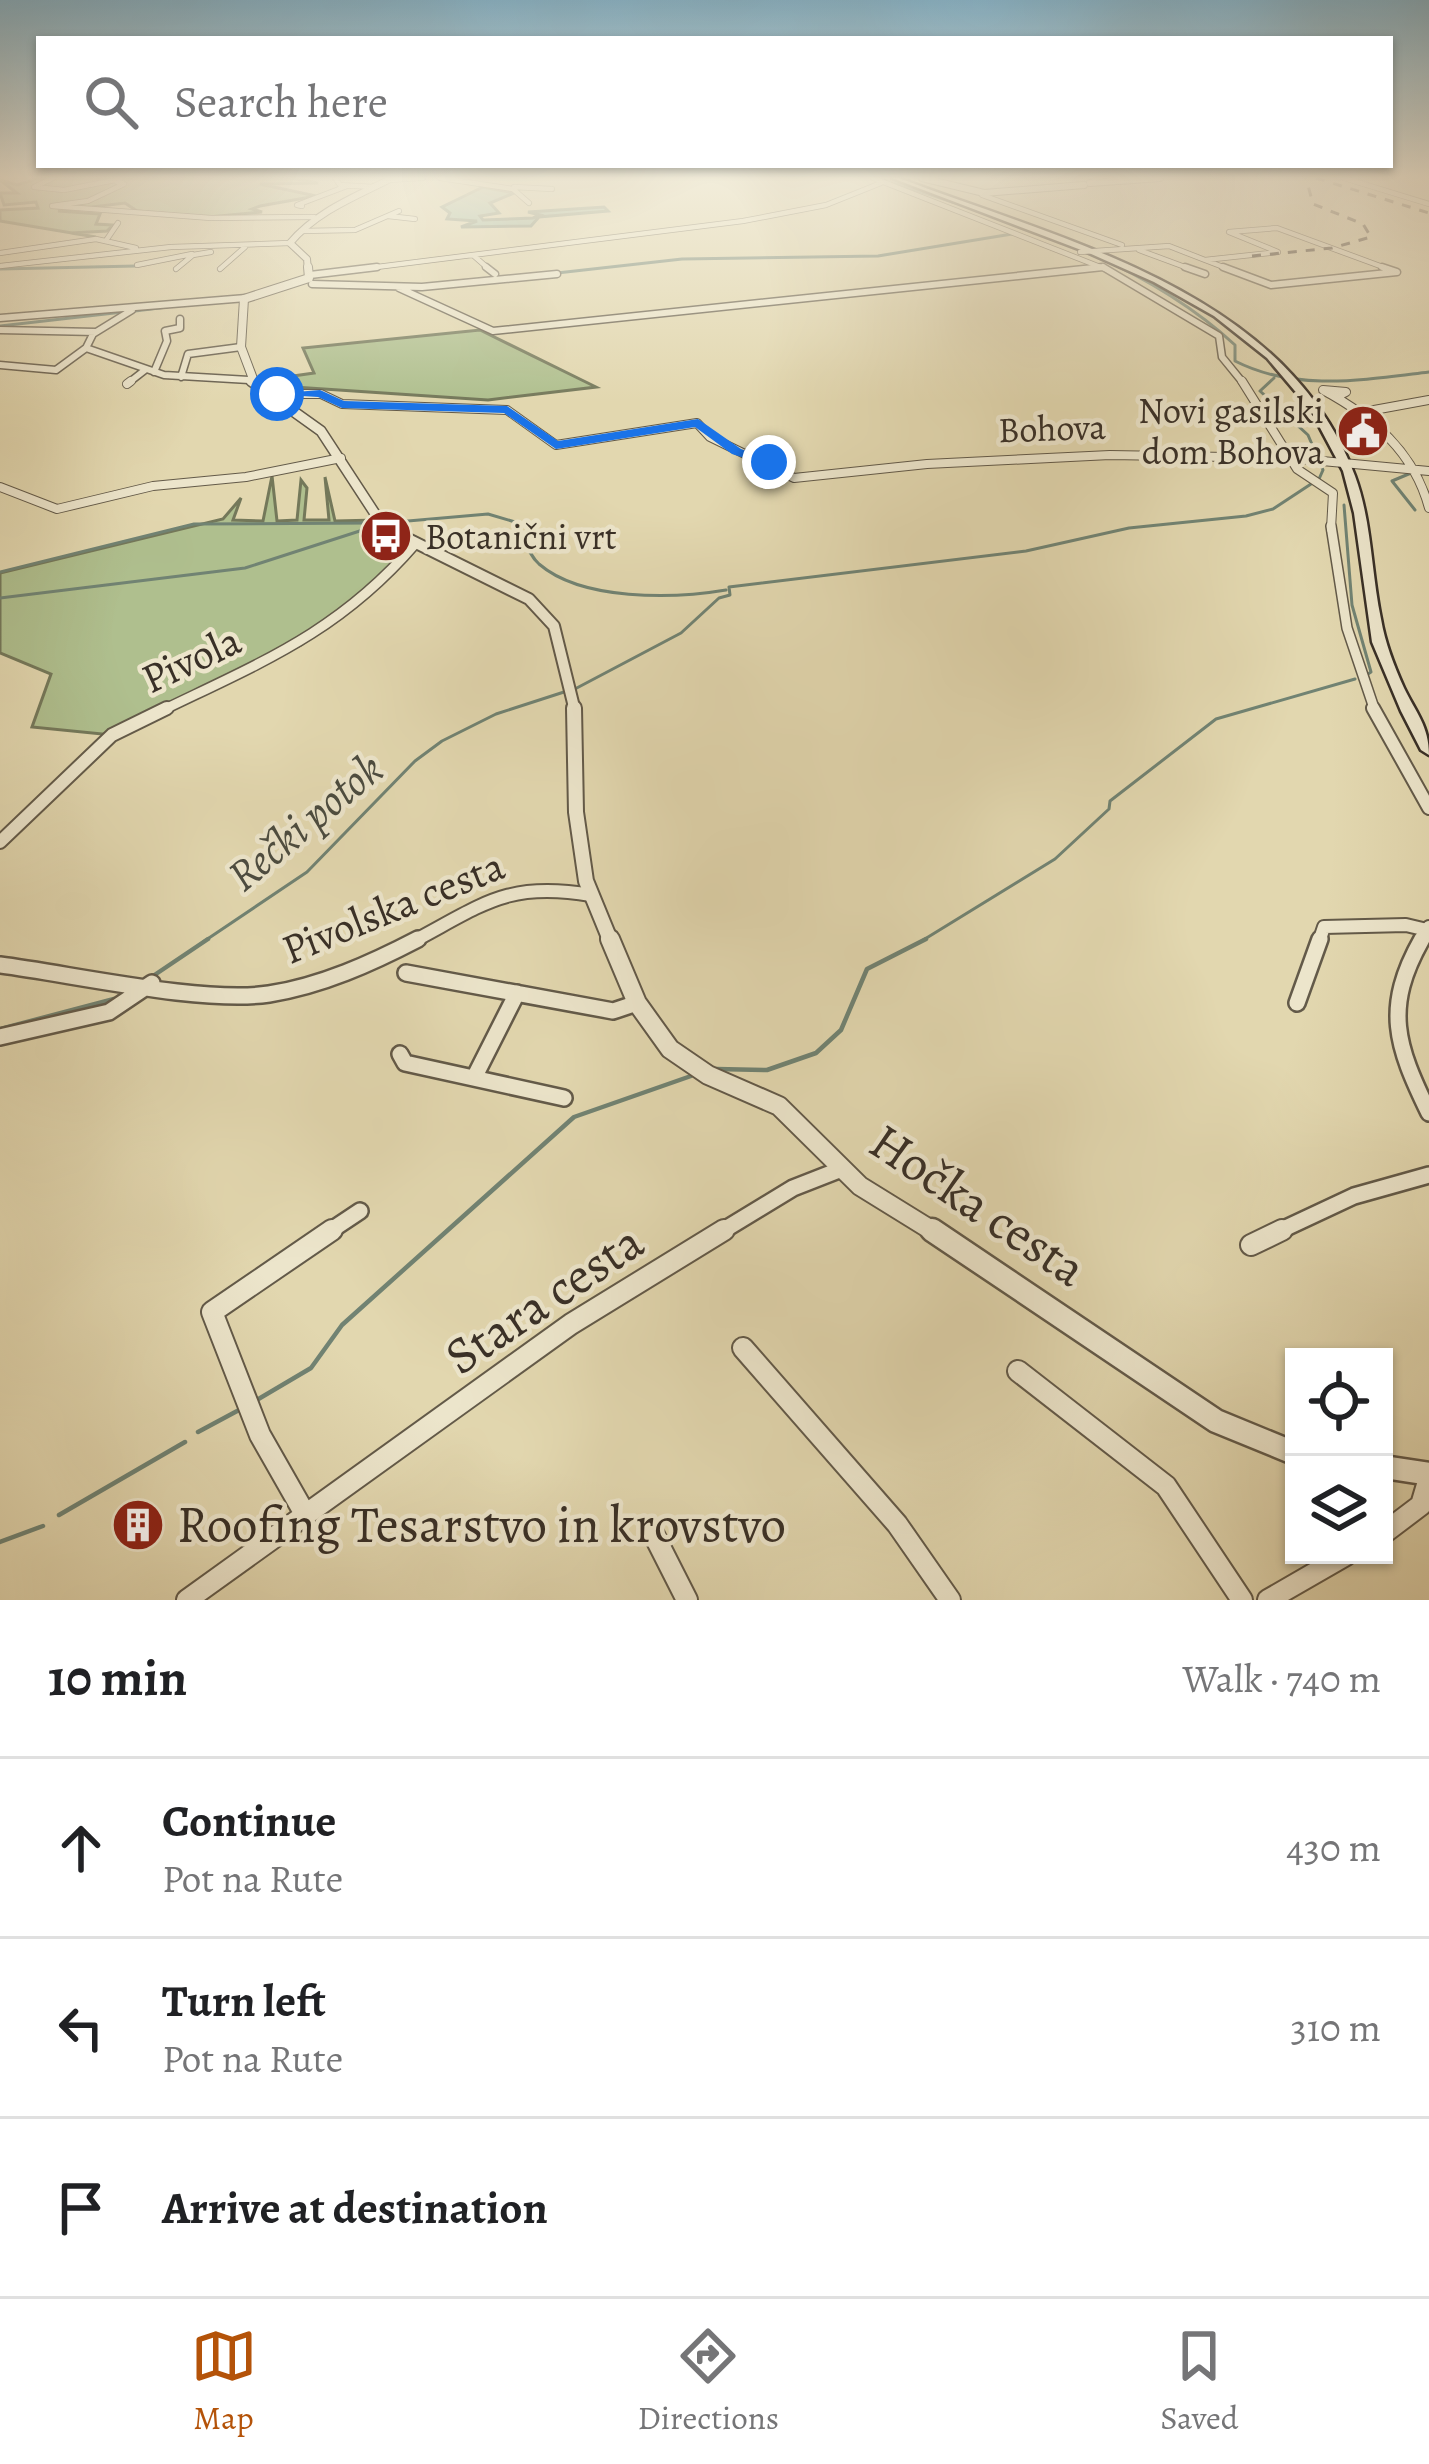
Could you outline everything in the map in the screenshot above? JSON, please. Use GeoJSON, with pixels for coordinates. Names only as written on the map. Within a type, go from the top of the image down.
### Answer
{"type":"FeatureCollection","features":[{"type":"Feature","properties":{"kind":"main road"},"geometry":{"type":"LineString","coordinates":[[1094,253],[1220,317],[1296,378],[1340,430],[1391,643],[1429,725]]}},
{"type":"Feature","properties":{"kind":"main road"},"geometry":{"type":"LineString","coordinates":[[1374,580],[1379,642],[1429,750]]}},
{"type":"Feature","properties":{"kind":"street"},"geometry":{"type":"LineString","coordinates":[[0,266],[124,253]]}},
{"type":"Feature","properties":{"kind":"street"},"geometry":{"type":"LineString","coordinates":[[137,265],[199,253]]}},
{"type":"Feature","properties":{"kind":"street"},"geometry":{"type":"LineString","coordinates":[[176,269],[199,253]]}},
{"type":"Feature","properties":{"kind":"street"},"geometry":{"type":"LineString","coordinates":[[220,268],[238,253]]}},
{"type":"Feature","properties":{"kind":"street"},"geometry":{"type":"LineString","coordinates":[[299,253],[307,259],[307,280]]}},
{"type":"Feature","properties":{"kind":"street"},"geometry":{"type":"LineString","coordinates":[[0,318],[73,308],[132,310],[246,298],[307,280],[499,253]]}},
{"type":"Feature","properties":{"kind":"street"},"geometry":{"type":"LineString","coordinates":[[1071,253],[1104,267],[1219,336],[1222,357],[1256,398],[1290,458],[1333,493],[1328,510],[1344,629],[1365,693],[1429,808]]}},
{"type":"Feature","properties":{"kind":"street"},"geometry":{"type":"LineString","coordinates":[[1143,253],[1205,274]]}},
{"type":"Feature","properties":{"kind":"street"},"geometry":{"type":"LineString","coordinates":[[1184,253],[1275,285],[1397,272],[1344,253]]}},
{"type":"Feature","properties":{"kind":"street"},"geometry":{"type":"LineString","coordinates":[[1205,260],[1272,253]]}},
{"type":"Feature","properties":{"kind":"street"},"geometry":{"type":"LineString","coordinates":[[474,256],[495,274]]}},
{"type":"Feature","properties":{"kind":"street"},"geometry":{"type":"LineString","coordinates":[[395,287],[466,315],[487,330],[1104,267]]}},
{"type":"Feature","properties":{"kind":"street"},"geometry":{"type":"LineString","coordinates":[[307,280],[395,287],[557,274]]}},
{"type":"Feature","properties":{"kind":"street"},"geometry":{"type":"LineString","coordinates":[[246,298],[240,313],[241,347],[249,380]]}},
{"type":"Feature","properties":{"kind":"street"},"geometry":{"type":"LineString","coordinates":[[86,348],[86,340],[132,310]]}},
{"type":"Feature","properties":{"kind":"street"},"geometry":{"type":"LineString","coordinates":[[127,384],[149,371],[167,341],[165,331],[180,328],[180,319]]}},
{"type":"Feature","properties":{"kind":"street"},"geometry":{"type":"LineString","coordinates":[[0,330],[98,332]]}},
{"type":"Feature","properties":{"kind":"street"},"geometry":{"type":"LineString","coordinates":[[181,377],[191,352],[241,347]]}},
{"type":"Feature","properties":{"kind":"street"},"geometry":{"type":"LineString","coordinates":[[86,348],[149,371],[249,380],[273,394],[321,431],[380,524],[415,544]]}},
{"type":"Feature","properties":{"kind":"street"},"geometry":{"type":"LineString","coordinates":[[0,365],[56,370],[86,348]]}},
{"type":"Feature","properties":{"kind":"street","name":"Bohova"},"geometry":{"type":"LineString","coordinates":[[273,394],[320,394],[342,404],[507,410],[556,446],[698,423],[736,452],[769,462],[787,477],[802,478],[1049,457],[1290,458],[1429,470]]}},
{"type":"Feature","properties":{"kind":"street"},"geometry":{"type":"LineString","coordinates":[[1340,395],[1363,412],[1413,468],[1429,508]]}},
{"type":"Feature","properties":{"kind":"street"},"geometry":{"type":"LineString","coordinates":[[1363,412],[1429,400]]}},
{"type":"Feature","properties":{"kind":"street"},"geometry":{"type":"LineString","coordinates":[[0,488],[57,509],[153,486],[246,477],[341,458]]}},
{"type":"Feature","properties":{"kind":"street","name":"Hočka cesta"},"geometry":{"type":"LineString","coordinates":[[415,544],[529,599],[554,626],[578,721],[576,812],[591,895],[637,1004],[680,1057],[779,1106],[839,1170],[1216,1421],[1285,1449]]}},
{"type":"Feature","properties":{"kind":"street","name":"Pivola"},"geometry":{"type":"LineString","coordinates":[[0,842],[112,734],[315,636],[377,588],[415,544]]}},
{"type":"Feature","properties":{"kind":"street","name":"Pivolska cesta"},"geometry":{"type":"LineString","coordinates":[[150,983],[242,995],[296,990],[369,965],[508,891],[549,888],[591,895]]}},
{"type":"Feature","properties":{"kind":"street"},"geometry":{"type":"LineString","coordinates":[[1297,1003],[1324,926],[1428,928],[1399,976],[1394,1015],[1405,1060],[1429,1114]]}},
{"type":"Feature","properties":{"kind":"street"},"geometry":{"type":"LineString","coordinates":[[0,965],[150,983]]}},
{"type":"Feature","properties":{"kind":"street"},"geometry":{"type":"LineString","coordinates":[[406,973],[613,1011],[637,1004]]}},
{"type":"Feature","properties":{"kind":"street"},"geometry":{"type":"LineString","coordinates":[[0,1037],[109,1012],[150,983]]}},
{"type":"Feature","properties":{"kind":"street"},"geometry":{"type":"LineString","coordinates":[[474,1078],[517,993]]}},
{"type":"Feature","properties":{"kind":"street"},"geometry":{"type":"LineString","coordinates":[[400,1054],[405,1063],[564,1098]]}},
{"type":"Feature","properties":{"kind":"street","name":"Stara cesta"},"geometry":{"type":"LineString","coordinates":[[188,1600],[571,1324],[793,1188],[839,1170]]}},
{"type":"Feature","properties":{"kind":"street"},"geometry":{"type":"LineString","coordinates":[[1251,1245],[1354,1196],[1429,1175]]}},
{"type":"Feature","properties":{"kind":"street"},"geometry":{"type":"LineString","coordinates":[[305,1514],[260,1435],[212,1312],[360,1211]]}},
{"type":"Feature","properties":{"kind":"street"},"geometry":{"type":"LineString","coordinates":[[743,1348],[897,1524],[950,1600]]}},
{"type":"Feature","properties":{"kind":"street"},"geometry":{"type":"LineString","coordinates":[[1018,1371],[1166,1486],[1242,1600]]}},
{"type":"Feature","properties":{"kind":"street"},"geometry":{"type":"LineString","coordinates":[[1393,1469],[1429,1476],[1421,1505],[1393,1526]]}},
{"type":"Feature","properties":{"kind":"street"},"geometry":{"type":"LineString","coordinates":[[651,1529],[687,1600]]}},
{"type":"Feature","properties":{"kind":"street"},"geometry":{"type":"LineString","coordinates":[[1268,1600],[1330,1564]]}},
{"type":"Feature","properties":{"kind":"shaded area"},"geometry":{"type":"Polygon","coordinates":[[[480,330],[596,387],[488,400],[294,387],[272,379],[314,373],[303,348],[480,330]]]}},
{"type":"Feature","properties":{"kind":"shaded area"},"geometry":{"type":"Polygon","coordinates":[[[272,476],[277,521],[297,520],[301,480],[307,488],[304,520],[329,520],[325,477],[335,521],[377,520],[415,544],[377,588],[301,645],[112,735],[32,727],[51,674],[0,653],[0,573],[223,519],[241,498],[233,520],[263,521],[272,476]]]}},
{"type":"Feature","properties":{"kind":"waterway"},"geometry":{"type":"LineString","coordinates":[[557,273],[682,259],[898,253]]}},
{"type":"Feature","properties":{"kind":"waterway"},"geometry":{"type":"LineString","coordinates":[[1088,253],[1197,314],[1235,345],[1235,361],[1258,371],[1330,381],[1429,372]]}},
{"type":"Feature","properties":{"kind":"waterway"},"geometry":{"type":"LineString","coordinates":[[0,269],[136,266]]}},
{"type":"Feature","properties":{"kind":"waterway"},"geometry":{"type":"LineString","coordinates":[[135,311],[167,307]]}},
{"type":"Feature","properties":{"kind":"waterway"},"geometry":{"type":"LineString","coordinates":[[0,326],[123,312]]}},
{"type":"Feature","properties":{"kind":"waterway"},"geometry":{"type":"LineString","coordinates":[[1274,378],[1260,391],[1308,435],[1323,470],[1319,479]]}},
{"type":"Feature","properties":{"kind":"waterway"},"geometry":{"type":"LineString","coordinates":[[1411,473],[1392,481],[1415,510]]}},
{"type":"Feature","properties":{"kind":"waterway"},"geometry":{"type":"LineString","coordinates":[[573,690],[681,633],[719,598],[730,595],[729,587],[1026,551],[1129,528],[1246,516],[1273,509],[1311,484]]}},
{"type":"Feature","properties":{"kind":"waterway"},"geometry":{"type":"LineString","coordinates":[[1344,505],[1352,605],[1371,672],[1365,676]]}},
{"type":"Feature","properties":{"kind":"waterway"},"geometry":{"type":"LineString","coordinates":[[385,523],[488,514],[515,522],[539,564],[579,585],[655,595],[726,590]]}},
{"type":"Feature","properties":{"kind":"waterway"},"geometry":{"type":"LineString","coordinates":[[0,572],[194,524],[371,523]]}},
{"type":"Feature","properties":{"kind":"waterway"},"geometry":{"type":"LineString","coordinates":[[0,598],[245,568],[369,528]]}},
{"type":"Feature","properties":{"kind":"waterway"},"geometry":{"type":"LineString","coordinates":[[920,942],[1055,859],[1109,809],[1110,801],[1216,719],[1355,679]]}},
{"type":"Feature","properties":{"kind":"waterway","name":"Rečki potok"},"geometry":{"type":"LineString","coordinates":[[203,942],[307,872],[415,761],[442,741],[496,714],[564,692]]}},
{"type":"Feature","properties":{"kind":"waterway","name":"Rečki potok"},"geometry":{"type":"LineString","coordinates":[[153,976],[208,939]]}},
{"type":"Feature","properties":{"kind":"waterway"},"geometry":{"type":"LineString","coordinates":[[716,1069],[767,1070],[816,1053],[841,1030],[867,969],[926,939]]}},
{"type":"Feature","properties":{"kind":"waterway","name":"Rečki potok"},"geometry":{"type":"LineString","coordinates":[[0,1029],[114,999]]}},
{"type":"Feature","properties":{"kind":"waterway"},"geometry":{"type":"LineString","coordinates":[[255,1401],[311,1368],[342,1325],[574,1117],[691,1076]]}},
{"type":"Feature","properties":{"kind":"waterway"},"geometry":{"type":"LineString","coordinates":[[198,1432],[239,1410]]}},
{"type":"Feature","properties":{"kind":"waterway"},"geometry":{"type":"LineString","coordinates":[[59,1515],[185,1442]]}},
{"type":"Feature","properties":{"kind":"waterway"},"geometry":{"type":"LineString","coordinates":[[0,1542],[43,1526]]}},
{"type":"Feature","properties":{"kind":"railway"},"geometry":{"type":"LineString","coordinates":[[1252,256],[1285,253]]}},
{"type":"Feature","properties":{"kind":"place","name":"Novi gasilski dom Bohova"},"geometry":{"type":"Point","coordinates":[1363,431]}},
{"type":"Feature","properties":{"kind":"place","name":"Botanični vrt"},"geometry":{"type":"Point","coordinates":[386,536]}},
{"type":"Feature","properties":{"kind":"place","name":"Roofing Tesarstvo in krovstvo"},"geometry":{"type":"Point","coordinates":[138,1525]}},
{"type":"Feature","properties":{"kind":"route"},"geometry":{"type":"LineString","coordinates":[[277,394],[320,394],[342,404],[507,410],[556,446],[698,423],[710,437],[736,452],[769,462]]}}]}
